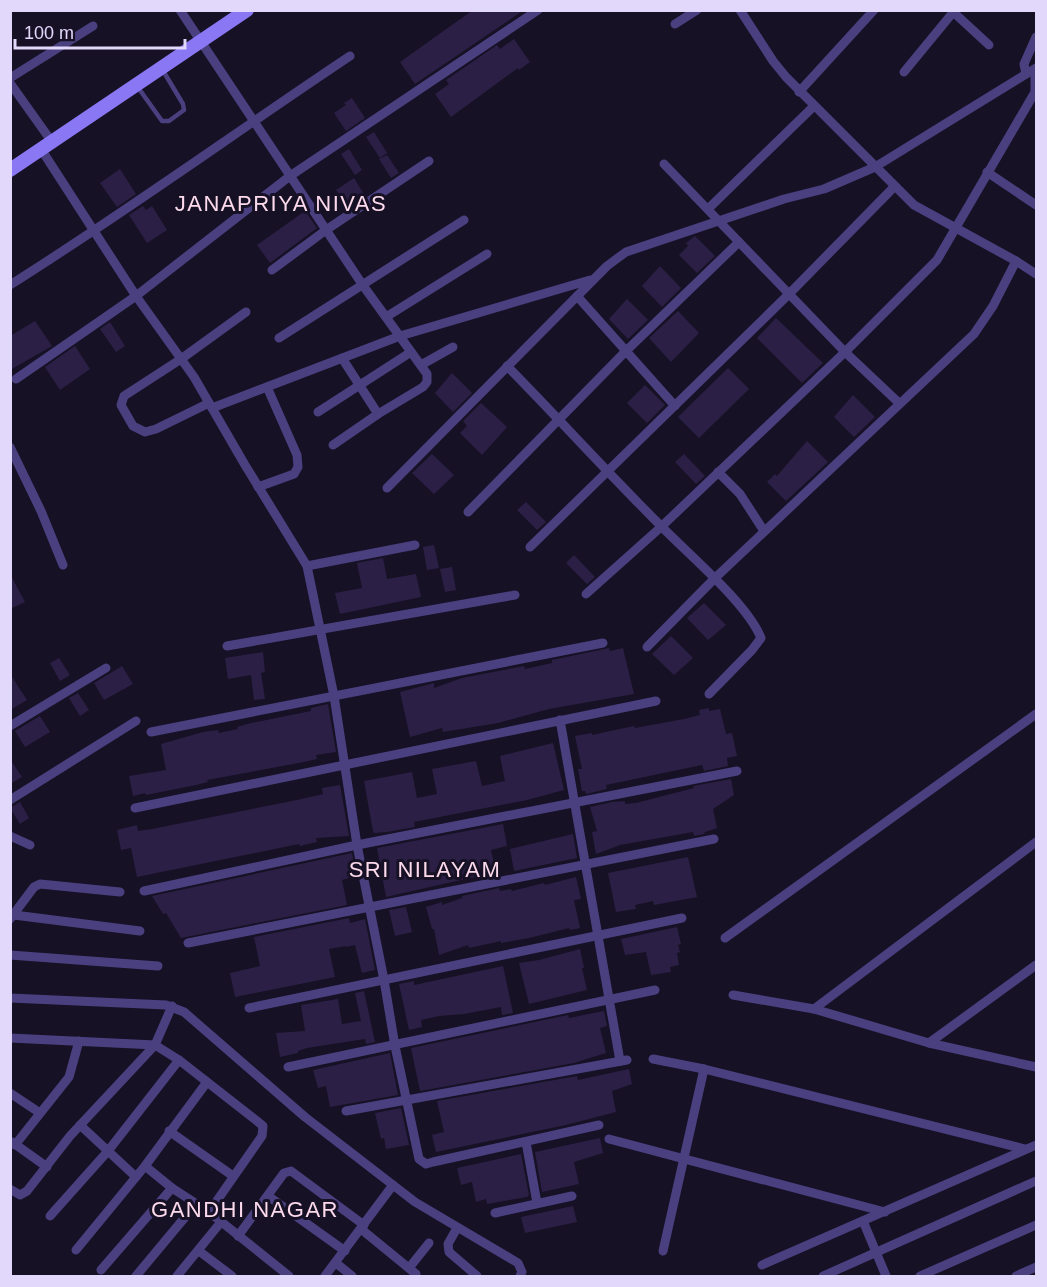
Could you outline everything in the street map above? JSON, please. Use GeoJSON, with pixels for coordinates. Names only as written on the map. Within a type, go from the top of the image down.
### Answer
{"type":"FeatureCollection","features":[{"type":"Feature","properties":{"kind":"main road"},"geometry":{"type":"LineString","coordinates":[[10,170],[247,10]]}},
{"type":"Feature","properties":{"kind":"street"},"geometry":{"type":"LineString","coordinates":[[180,10],[362,284],[427,374],[427,382],[423,387],[333,445]]}},
{"type":"Feature","properties":{"kind":"street"},"geometry":{"type":"LineString","coordinates":[[16,379],[136,296],[290,176],[538,10]]}},
{"type":"Feature","properties":{"kind":"street"},"geometry":{"type":"LineString","coordinates":[[675,24],[697,10]]}},
{"type":"Feature","properties":{"kind":"street"},"geometry":{"type":"LineString","coordinates":[[740,10],[773,61],[799,92],[914,205],[1036,274]]}},
{"type":"Feature","properties":{"kind":"street"},"geometry":{"type":"LineString","coordinates":[[799,92],[874,10]]}},
{"type":"Feature","properties":{"kind":"street"},"geometry":{"type":"LineString","coordinates":[[904,72],[953,11],[989,45]]}},
{"type":"Feature","properties":{"kind":"street"},"geometry":{"type":"LineString","coordinates":[[10,78],[93,26]]}},
{"type":"Feature","properties":{"kind":"street"},"geometry":{"type":"LineString","coordinates":[[1026,74],[1024,64],[1036,37]]}},
{"type":"Feature","properties":{"kind":"street"},"geometry":{"type":"LineString","coordinates":[[10,285],[95,231],[350,56]]}},
{"type":"Feature","properties":{"kind":"street"},"geometry":{"type":"LineString","coordinates":[[387,488],[593,279],[626,252],[784,199],[824,189],[875,167],[1036,68]]}},
{"type":"Feature","properties":{"kind":"street"},"geometry":{"type":"LineString","coordinates":[[586,594],[661,527],[845,352],[937,260],[1035,92],[1036,68]]}},
{"type":"Feature","properties":{"kind":"street"},"geometry":{"type":"LineString","coordinates":[[10,84],[95,231],[136,296],[211,405],[307,566],[334,696],[357,845],[405,1100],[419,1160],[426,1164],[599,1125]]}},
{"type":"Feature","properties":{"kind":"street"},"geometry":{"type":"LineString","coordinates":[[708,209],[814,106]]}},
{"type":"Feature","properties":{"kind":"street"},"geometry":{"type":"LineString","coordinates":[[272,270],[326,230],[429,161]]}},
{"type":"Feature","properties":{"kind":"street"},"geometry":{"type":"LineString","coordinates":[[664,164],[845,352],[899,403]]}},
{"type":"Feature","properties":{"kind":"street"},"geometry":{"type":"LineString","coordinates":[[987,172],[1036,205]]}},
{"type":"Feature","properties":{"kind":"street"},"geometry":{"type":"LineString","coordinates":[[530,547],[789,294],[895,186]]}},
{"type":"Feature","properties":{"kind":"street"},"geometry":{"type":"LineString","coordinates":[[279,338],[464,220]]}},
{"type":"Feature","properties":{"kind":"street"},"geometry":{"type":"LineString","coordinates":[[468,512],[626,351],[739,242]]}},
{"type":"Feature","properties":{"kind":"street"},"geometry":{"type":"LineString","coordinates":[[386,317],[487,254]]}},
{"type":"Feature","properties":{"kind":"street"},"geometry":{"type":"LineString","coordinates":[[647,647],[764,531],[974,334],[993,306],[1016,261]]}},
{"type":"Feature","properties":{"kind":"street"},"geometry":{"type":"LineString","coordinates":[[246,312],[181,359],[124,396],[121,405],[126,418],[133,426],[148,432],[211,405],[267,387],[400,336],[593,279]]}},
{"type":"Feature","properties":{"kind":"street"},"geometry":{"type":"LineString","coordinates":[[577,296],[675,406]]}},
{"type":"Feature","properties":{"kind":"street"},"geometry":{"type":"LineString","coordinates":[[421,364],[453,347]]}},
{"type":"Feature","properties":{"kind":"street"},"geometry":{"type":"LineString","coordinates":[[318,412],[411,352]]}},
{"type":"Feature","properties":{"kind":"street"},"geometry":{"type":"LineString","coordinates":[[342,358],[378,414]]}},
{"type":"Feature","properties":{"kind":"street"},"geometry":{"type":"LineString","coordinates":[[507,366],[750,618],[761,638],[709,694]]}},
{"type":"Feature","properties":{"kind":"street"},"geometry":{"type":"LineString","coordinates":[[258,487],[294,474],[298,467],[297,455],[267,387]]}},
{"type":"Feature","properties":{"kind":"street"},"geometry":{"type":"LineString","coordinates":[[10,447],[41,511],[63,565]]}},
{"type":"Feature","properties":{"kind":"street"},"geometry":{"type":"LineString","coordinates":[[718,472],[741,494],[764,531]]}},
{"type":"Feature","properties":{"kind":"street"},"geometry":{"type":"LineString","coordinates":[[307,566],[415,545]]}},
{"type":"Feature","properties":{"kind":"street"},"geometry":{"type":"LineString","coordinates":[[227,645],[515,595]]}},
{"type":"Feature","properties":{"kind":"street"},"geometry":{"type":"LineString","coordinates":[[151,732],[603,643]]}},
{"type":"Feature","properties":{"kind":"street"},"geometry":{"type":"LineString","coordinates":[[10,726],[106,668]]}},
{"type":"Feature","properties":{"kind":"street"},"geometry":{"type":"LineString","coordinates":[[135,808],[656,700]]}},
{"type":"Feature","properties":{"kind":"street"},"geometry":{"type":"LineString","coordinates":[[725,938],[1036,714]]}},
{"type":"Feature","properties":{"kind":"street"},"geometry":{"type":"LineString","coordinates":[[346,1111],[623,1061],[609,999],[560,720]]}},
{"type":"Feature","properties":{"kind":"street"},"geometry":{"type":"LineString","coordinates":[[10,800],[136,722]]}},
{"type":"Feature","properties":{"kind":"street"},"geometry":{"type":"LineString","coordinates":[[144,891],[357,845],[737,771]]}},
{"type":"Feature","properties":{"kind":"street"},"geometry":{"type":"LineString","coordinates":[[10,836],[30,845]]}},
{"type":"Feature","properties":{"kind":"street"},"geometry":{"type":"LineString","coordinates":[[188,943],[714,839]]}},
{"type":"Feature","properties":{"kind":"street"},"geometry":{"type":"LineString","coordinates":[[814,1009],[1036,842]]}},
{"type":"Feature","properties":{"kind":"street"},"geometry":{"type":"LineString","coordinates":[[12,917],[34,887],[40,884],[120,892]]}},
{"type":"Feature","properties":{"kind":"street"},"geometry":{"type":"LineString","coordinates":[[12,917],[140,931]]}},
{"type":"Feature","properties":{"kind":"street"},"geometry":{"type":"LineString","coordinates":[[249,1008],[682,918]]}},
{"type":"Feature","properties":{"kind":"street"},"geometry":{"type":"LineString","coordinates":[[10,955],[158,966]]}},
{"type":"Feature","properties":{"kind":"street"},"geometry":{"type":"LineString","coordinates":[[929,1043],[1036,965]]}},
{"type":"Feature","properties":{"kind":"street"},"geometry":{"type":"LineString","coordinates":[[288,1067],[655,990]]}},
{"type":"Feature","properties":{"kind":"street"},"geometry":{"type":"LineString","coordinates":[[732,995],[814,1009],[929,1043],[1036,1067]]}},
{"type":"Feature","properties":{"kind":"street"},"geometry":{"type":"LineString","coordinates":[[10,998],[125,1002],[172,1006],[184,1012],[305,1117],[415,1202],[518,1263],[522,1272],[520,1276]]}},
{"type":"Feature","properties":{"kind":"street"},"geometry":{"type":"LineString","coordinates":[[10,1189],[18,1194],[24,1194],[80,1125],[155,1045],[172,1006]]}},
{"type":"Feature","properties":{"kind":"street"},"geometry":{"type":"LineString","coordinates":[[10,1038],[155,1045],[179,1060],[263,1126],[262,1136],[209,1212]]}},
{"type":"Feature","properties":{"kind":"street"},"geometry":{"type":"LineString","coordinates":[[47,1167],[13,1143],[69,1077],[79,1041]]}},
{"type":"Feature","properties":{"kind":"street"},"geometry":{"type":"LineString","coordinates":[[653,1059],[1025,1149]]}},
{"type":"Feature","properties":{"kind":"street"},"geometry":{"type":"LineString","coordinates":[[50,1216],[108,1151],[179,1060]]}},
{"type":"Feature","properties":{"kind":"street"},"geometry":{"type":"LineString","coordinates":[[663,1251],[704,1070]]}},
{"type":"Feature","properties":{"kind":"street"},"geometry":{"type":"LineString","coordinates":[[76,1250],[145,1166],[207,1082]]}},
{"type":"Feature","properties":{"kind":"street"},"geometry":{"type":"LineString","coordinates":[[10,1093],[40,1113]]}},
{"type":"Feature","properties":{"kind":"street"},"geometry":{"type":"LineString","coordinates":[[80,1125],[135,1176]]}},
{"type":"Feature","properties":{"kind":"street"},"geometry":{"type":"LineString","coordinates":[[169,1131],[233,1176]]}},
{"type":"Feature","properties":{"kind":"street"},"geometry":{"type":"LineString","coordinates":[[609,1139],[885,1212]]}},
{"type":"Feature","properties":{"kind":"street"},"geometry":{"type":"LineString","coordinates":[[526,1142],[537,1203]]}},
{"type":"Feature","properties":{"kind":"street"},"geometry":{"type":"LineString","coordinates":[[762,1265],[1036,1145]]}},
{"type":"Feature","properties":{"kind":"street"},"geometry":{"type":"LineString","coordinates":[[145,1166],[172,1188],[209,1212],[289,1276]]}},
{"type":"Feature","properties":{"kind":"street"},"geometry":{"type":"LineString","coordinates":[[238,1236],[284,1173],[291,1171],[413,1271],[429,1243]]}},
{"type":"Feature","properties":{"kind":"street"},"geometry":{"type":"LineString","coordinates":[[822,1276],[1036,1181]]}},
{"type":"Feature","properties":{"kind":"street"},"geometry":{"type":"LineString","coordinates":[[325,1276],[393,1185]]}},
{"type":"Feature","properties":{"kind":"street"},"geometry":{"type":"LineString","coordinates":[[101,1270],[172,1188]]}},
{"type":"Feature","properties":{"kind":"street"},"geometry":{"type":"LineString","coordinates":[[268,1196],[345,1251]]}},
{"type":"Feature","properties":{"kind":"street"},"geometry":{"type":"LineString","coordinates":[[495,1213],[572,1196]]}},
{"type":"Feature","properties":{"kind":"street"},"geometry":{"type":"LineString","coordinates":[[136,1276],[196,1204]]}},
{"type":"Feature","properties":{"kind":"street"},"geometry":{"type":"LineString","coordinates":[[863,1221],[886,1276]]}},
{"type":"Feature","properties":{"kind":"street"},"geometry":{"type":"LineString","coordinates":[[177,1276],[221,1222]]}},
{"type":"Feature","properties":{"kind":"street"},"geometry":{"type":"LineString","coordinates":[[920,1276],[1036,1225]]}},
{"type":"Feature","properties":{"kind":"street"},"geometry":{"type":"LineString","coordinates":[[457,1228],[448,1244],[449,1252],[477,1276]]}},
{"type":"Feature","properties":{"kind":"street"},"geometry":{"type":"LineString","coordinates":[[199,1251],[232,1276]]}},
{"type":"Feature","properties":{"kind":"street"},"geometry":{"type":"LineString","coordinates":[[336,1263],[352,1276]]}},
{"type":"Feature","properties":{"kind":"street"},"geometry":{"type":"LineString","coordinates":[[1016,1276],[1036,1268]]}},
{"type":"Feature","properties":{"kind":"lane"},"geometry":{"type":"LineString","coordinates":[[137,86],[162,121],[169,121],[184,110],[183,104],[162,69]]}},
{"type":"Feature","properties":{"kind":"building"},"geometry":{"type":"Polygon","coordinates":[[[473,10],[524,10],[415,84],[400,62],[473,10]]]}},
{"type":"Feature","properties":{"kind":"building"},"geometry":{"type":"Polygon","coordinates":[[[514,39],[530,62],[519,70],[518,68],[451,117],[435,94],[449,84],[446,80],[497,45],[500,49],[514,39]]]}},
{"type":"Feature","properties":{"kind":"building"},"geometry":{"type":"Polygon","coordinates":[[[352,98],[365,118],[346,131],[334,113],[352,98]]]}},
{"type":"Feature","properties":{"kind":"building"},"geometry":{"type":"Polygon","coordinates":[[[374,132],[387,153],[380,158],[366,137],[374,132]]]}},
{"type":"Feature","properties":{"kind":"building"},"geometry":{"type":"Polygon","coordinates":[[[349,149],[362,170],[355,175],[341,154],[349,149]]]}},
{"type":"Feature","properties":{"kind":"building"},"geometry":{"type":"Polygon","coordinates":[[[387,155],[399,173],[391,178],[379,159],[387,155]]]}},
{"type":"Feature","properties":{"kind":"building"},"geometry":{"type":"Polygon","coordinates":[[[120,169],[136,194],[117,207],[100,183],[120,169]]]}},
{"type":"Feature","properties":{"kind":"building"},"geometry":{"type":"Polygon","coordinates":[[[354,178],[365,196],[348,207],[336,190],[354,178]]]}},
{"type":"Feature","properties":{"kind":"building"},"geometry":{"type":"Polygon","coordinates":[[[143,206],[146,210],[152,206],[167,230],[147,243],[129,215],[143,206]]]}},
{"type":"Feature","properties":{"kind":"building"},"geometry":{"type":"Polygon","coordinates":[[[305,211],[317,228],[270,263],[257,245],[305,211]]]}},
{"type":"Feature","properties":{"kind":"building"},"geometry":{"type":"Polygon","coordinates":[[[695,236],[715,256],[697,273],[679,255],[688,246],[686,243],[695,236]]]}},
{"type":"Feature","properties":{"kind":"building"},"geometry":{"type":"Polygon","coordinates":[[[660,266],[681,288],[662,307],[642,286],[660,266]]]}},
{"type":"Feature","properties":{"kind":"building"},"geometry":{"type":"Polygon","coordinates":[[[627,299],[648,320],[628,339],[609,319],[627,299]]]}},
{"type":"Feature","properties":{"kind":"building"},"geometry":{"type":"Polygon","coordinates":[[[678,311],[699,333],[671,362],[649,338],[678,311]]]}},
{"type":"Feature","properties":{"kind":"building"},"geometry":{"type":"Polygon","coordinates":[[[776,318],[823,363],[802,383],[757,338],[776,318]]]}},
{"type":"Feature","properties":{"kind":"building"},"geometry":{"type":"Polygon","coordinates":[[[35,321],[52,346],[10,370],[10,336],[35,321]]]}},
{"type":"Feature","properties":{"kind":"building"},"geometry":{"type":"Polygon","coordinates":[[[110,322],[125,346],[116,352],[100,329],[110,322]]]}},
{"type":"Feature","properties":{"kind":"building"},"geometry":{"type":"Polygon","coordinates":[[[75,346],[90,369],[60,390],[45,367],[75,346]]]}},
{"type":"Feature","properties":{"kind":"building"},"geometry":{"type":"Polygon","coordinates":[[[728,368],[749,389],[699,438],[678,417],[728,368]]]}},
{"type":"Feature","properties":{"kind":"building"},"geometry":{"type":"Polygon","coordinates":[[[452,373],[472,393],[453,412],[435,393],[452,373]]]}},
{"type":"Feature","properties":{"kind":"building"},"geometry":{"type":"Polygon","coordinates":[[[645,385],[665,405],[647,423],[627,403],[645,385]]]}},
{"type":"Feature","properties":{"kind":"building"},"geometry":{"type":"Polygon","coordinates":[[[853,395],[875,417],[854,437],[834,417],[853,395]]]}},
{"type":"Feature","properties":{"kind":"building"},"geometry":{"type":"Polygon","coordinates":[[[481,403],[507,427],[482,455],[460,433],[467,426],[463,421],[481,403]]]}},
{"type":"Feature","properties":{"kind":"building"},"geometry":{"type":"Polygon","coordinates":[[[807,441],[828,462],[786,501],[767,482],[775,474],[777,476],[807,441]]]}},
{"type":"Feature","properties":{"kind":"building"},"geometry":{"type":"Polygon","coordinates":[[[432,454],[454,475],[434,494],[412,473],[432,454]]]}},
{"type":"Feature","properties":{"kind":"building"},"geometry":{"type":"Polygon","coordinates":[[[684,454],[705,476],[696,484],[675,462],[684,454]]]}},
{"type":"Feature","properties":{"kind":"building"},"geometry":{"type":"Polygon","coordinates":[[[526,502],[546,522],[537,530],[517,510],[526,502]]]}},
{"type":"Feature","properties":{"kind":"building"},"geometry":{"type":"Polygon","coordinates":[[[434,545],[439,568],[427,570],[423,547],[434,545]]]}},
{"type":"Feature","properties":{"kind":"building"},"geometry":{"type":"Polygon","coordinates":[[[574,555],[595,577],[587,584],[566,563],[574,555]]]}},
{"type":"Feature","properties":{"kind":"building"},"geometry":{"type":"Polygon","coordinates":[[[383,558],[387,579],[416,574],[421,597],[340,614],[335,593],[362,588],[357,563],[383,558]]]}},
{"type":"Feature","properties":{"kind":"building"},"geometry":{"type":"Polygon","coordinates":[[[452,567],[456,590],[445,592],[440,569],[452,567]]]}},
{"type":"Feature","properties":{"kind":"building"},"geometry":{"type":"Polygon","coordinates":[[[10,574],[25,602],[10,609],[10,574]]]}},
{"type":"Feature","properties":{"kind":"building"},"geometry":{"type":"Polygon","coordinates":[[[704,603],[726,625],[708,640],[687,618],[704,603]]]}},
{"type":"Feature","properties":{"kind":"building"},"geometry":{"type":"Polygon","coordinates":[[[671,636],[693,658],[674,675],[652,654],[671,636]]]}},
{"type":"Feature","properties":{"kind":"building"},"geometry":{"type":"Polygon","coordinates":[[[609,648],[610,651],[623,648],[634,694],[549,709],[498,723],[443,732],[442,728],[410,737],[400,692],[434,683],[434,688],[462,678],[524,666],[525,669],[552,663],[552,660],[609,648]]]}},
{"type":"Feature","properties":{"kind":"building"},"geometry":{"type":"Polygon","coordinates":[[[263,652],[265,672],[261,673],[265,699],[254,700],[251,675],[228,679],[225,658],[263,652]]]}},
{"type":"Feature","properties":{"kind":"building"},"geometry":{"type":"Polygon","coordinates":[[[59,658],[70,675],[60,681],[50,663],[59,658]]]}},
{"type":"Feature","properties":{"kind":"building"},"geometry":{"type":"Polygon","coordinates":[[[122,666],[133,684],[104,700],[94,683],[122,666]]]}},
{"type":"Feature","properties":{"kind":"building"},"geometry":{"type":"Polygon","coordinates":[[[10,674],[27,700],[10,710],[10,674]]]}},
{"type":"Feature","properties":{"kind":"building"},"geometry":{"type":"Polygon","coordinates":[[[78,693],[89,710],[80,716],[69,698],[78,693]]]}},
{"type":"Feature","properties":{"kind":"building"},"geometry":{"type":"Polygon","coordinates":[[[328,704],[336,752],[316,755],[317,759],[304,762],[133,796],[129,776],[166,770],[161,744],[203,732],[218,730],[219,733],[238,729],[237,727],[251,723],[311,711],[311,708],[328,704]]]}},
{"type":"Feature","properties":{"kind":"building"},"geometry":{"type":"Polygon","coordinates":[[[709,708],[709,711],[720,709],[726,734],[732,733],[737,756],[727,758],[728,766],[704,771],[702,765],[606,785],[607,789],[586,794],[582,791],[578,769],[582,769],[575,736],[684,719],[700,715],[699,710],[709,708]]]}},
{"type":"Feature","properties":{"kind":"building"},"geometry":{"type":"Polygon","coordinates":[[[40,716],[50,732],[25,747],[15,731],[40,716]]]}},
{"type":"Feature","properties":{"kind":"building"},"geometry":{"type":"Polygon","coordinates":[[[553,743],[564,790],[527,800],[414,822],[415,827],[387,832],[374,833],[373,831],[364,781],[412,772],[417,798],[437,794],[432,769],[476,761],[482,786],[505,781],[500,756],[553,743]]]}},
{"type":"Feature","properties":{"kind":"building"},"geometry":{"type":"Polygon","coordinates":[[[10,759],[22,777],[10,784],[10,759]]]}},
{"type":"Feature","properties":{"kind":"building"},"geometry":{"type":"Polygon","coordinates":[[[731,779],[734,795],[713,809],[717,828],[694,836],[693,832],[620,845],[596,854],[592,832],[597,831],[590,807],[612,802],[636,803],[694,788],[693,786],[731,779]]]}},
{"type":"Feature","properties":{"kind":"building"},"geometry":{"type":"Polygon","coordinates":[[[340,785],[349,836],[316,838],[317,842],[300,846],[299,844],[137,877],[131,848],[121,850],[117,830],[137,825],[138,831],[152,829],[297,800],[323,794],[322,788],[340,785]]]}},
{"type":"Feature","properties":{"kind":"building"},"geometry":{"type":"Polygon","coordinates":[[[20,802],[29,818],[20,824],[10,808],[20,802]]]}},
{"type":"Feature","properties":{"kind":"building"},"geometry":{"type":"Polygon","coordinates":[[[503,824],[507,846],[491,850],[496,872],[386,897],[377,848],[503,824]]]}},
{"type":"Feature","properties":{"kind":"building"},"geometry":{"type":"Polygon","coordinates":[[[573,834],[577,858],[514,871],[510,849],[573,834]]]}},
{"type":"Feature","properties":{"kind":"building"},"geometry":{"type":"Polygon","coordinates":[[[352,853],[356,876],[342,880],[347,905],[181,938],[166,913],[163,914],[152,896],[352,853]]]}},
{"type":"Feature","properties":{"kind":"building"},"geometry":{"type":"Polygon","coordinates":[[[688,857],[697,897],[654,905],[653,901],[635,905],[636,909],[616,912],[608,873],[688,857]]]}},
{"type":"Feature","properties":{"kind":"building"},"geometry":{"type":"Polygon","coordinates":[[[576,877],[581,899],[574,900],[580,928],[570,930],[569,928],[529,938],[469,948],[468,945],[439,955],[434,929],[432,929],[426,907],[442,902],[442,905],[462,898],[462,896],[499,888],[500,891],[511,889],[512,891],[576,877]]]}},
{"type":"Feature","properties":{"kind":"building"},"geometry":{"type":"Polygon","coordinates":[[[406,907],[412,932],[395,936],[389,910],[406,907]]]}},
{"type":"Feature","properties":{"kind":"building"},"geometry":{"type":"Polygon","coordinates":[[[349,918],[350,923],[365,919],[375,970],[362,973],[355,945],[329,949],[335,977],[235,997],[230,973],[260,966],[254,937],[349,918]]]}},
{"type":"Feature","properties":{"kind":"building"},"geometry":{"type":"Polygon","coordinates":[[[677,927],[681,944],[678,945],[680,952],[677,953],[679,965],[670,967],[671,972],[651,975],[646,952],[625,955],[621,939],[677,927]]]}},
{"type":"Feature","properties":{"kind":"building"},"geometry":{"type":"Polygon","coordinates":[[[580,949],[587,990],[529,1004],[519,963],[580,949]]]}},
{"type":"Feature","properties":{"kind":"building"},"geometry":{"type":"Polygon","coordinates":[[[503,966],[513,1013],[502,1015],[501,1007],[439,1016],[421,1020],[422,1027],[409,1030],[399,984],[414,981],[414,985],[503,966]]]}},
{"type":"Feature","properties":{"kind":"building"},"geometry":{"type":"Polygon","coordinates":[[[364,991],[375,1042],[366,1044],[365,1039],[307,1048],[298,1053],[280,1057],[276,1033],[305,1031],[301,1005],[338,999],[342,1024],[361,1021],[355,993],[364,991]]]}},
{"type":"Feature","properties":{"kind":"building"},"geometry":{"type":"Polygon","coordinates":[[[604,1011],[607,1026],[600,1028],[606,1053],[574,1063],[420,1091],[411,1048],[568,1015],[569,1018],[604,1011]]]}},
{"type":"Feature","properties":{"kind":"building"},"geometry":{"type":"Polygon","coordinates":[[[390,1053],[398,1095],[330,1107],[326,1086],[318,1088],[313,1070],[390,1053]]]}},
{"type":"Feature","properties":{"kind":"building"},"geometry":{"type":"Polygon","coordinates":[[[629,1069],[632,1084],[612,1091],[616,1112],[566,1125],[436,1152],[432,1135],[444,1132],[437,1101],[577,1076],[578,1080],[629,1069]]]}},
{"type":"Feature","properties":{"kind":"building"},"geometry":{"type":"Polygon","coordinates":[[[401,1108],[409,1145],[386,1149],[384,1138],[381,1139],[375,1113],[401,1108]]]}},
{"type":"Feature","properties":{"kind":"building"},"geometry":{"type":"Polygon","coordinates":[[[600,1138],[603,1153],[574,1162],[579,1184],[542,1192],[535,1152],[600,1138]]]}},
{"type":"Feature","properties":{"kind":"building"},"geometry":{"type":"Polygon","coordinates":[[[521,1154],[529,1195],[527,1197],[487,1204],[486,1199],[476,1202],[472,1182],[461,1185],[457,1168],[521,1154]]]}},
{"type":"Feature","properties":{"kind":"building"},"geometry":{"type":"Polygon","coordinates":[[[573,1206],[577,1222],[525,1233],[521,1217],[573,1206]]]}},
{"type":"Feature","properties":{"kind":"district","name":"JANAPRIYA NIVAS"},"geometry":{"type":"Point","coordinates":[281,203]}},
{"type":"Feature","properties":{"kind":"district","name":"SRI NILAYAM"},"geometry":{"type":"Point","coordinates":[425,869]}},
{"type":"Feature","properties":{"kind":"district","name":"GANDHI NAGAR"},"geometry":{"type":"Point","coordinates":[245,1209]}}]}
